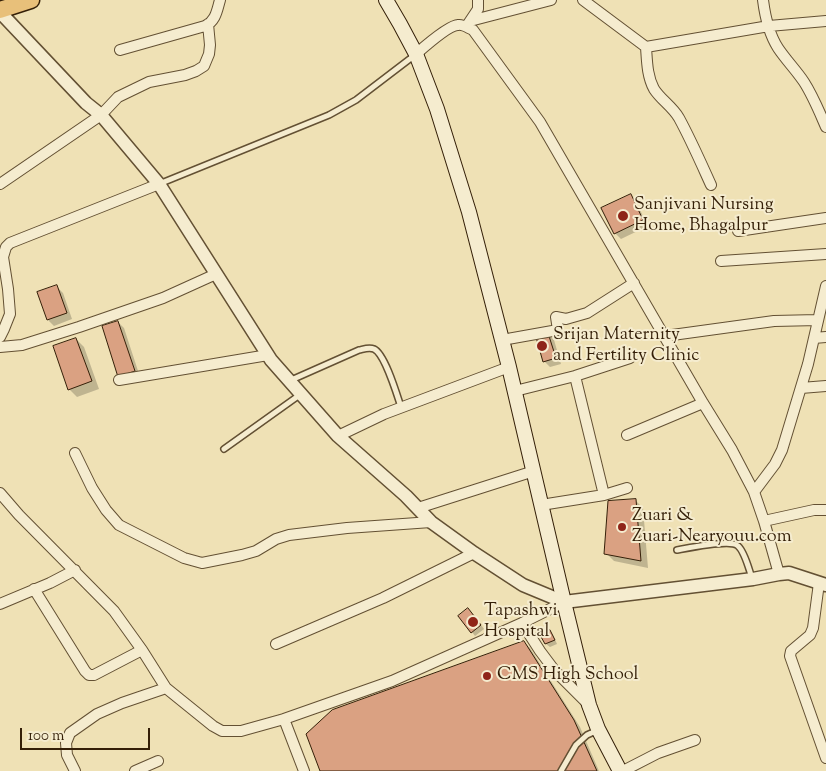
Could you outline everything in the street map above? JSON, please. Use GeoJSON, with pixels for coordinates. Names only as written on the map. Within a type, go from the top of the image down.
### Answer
{"type":"FeatureCollection","features":[{"type":"Feature","properties":{"kind":"main road"},"geometry":{"type":"LineString","coordinates":[[0,11],[31,0]]}},
{"type":"Feature","properties":{"kind":"main road"},"geometry":{"type":"LineString","coordinates":[[386,0],[416,54],[437,108],[466,202],[515,391],[589,705],[598,729],[621,771]]}},
{"type":"Feature","properties":{"kind":"street"},"geometry":{"type":"LineString","coordinates":[[120,50],[211,23],[220,0]]}},
{"type":"Feature","properties":{"kind":"street"},"geometry":{"type":"LineString","coordinates":[[468,24],[478,9],[478,0]]}},
{"type":"Feature","properties":{"kind":"street"},"geometry":{"type":"LineString","coordinates":[[416,54],[456,24],[468,24],[551,0]]}},
{"type":"Feature","properties":{"kind":"street"},"geometry":{"type":"LineString","coordinates":[[583,0],[646,47],[769,26],[826,21]]}},
{"type":"Feature","properties":{"kind":"street"},"geometry":{"type":"LineString","coordinates":[[763,0],[764,11],[771,34],[813,97],[826,127]]}},
{"type":"Feature","properties":{"kind":"street"},"geometry":{"type":"LineString","coordinates":[[0,11],[86,103],[101,115],[159,184],[268,355],[338,436],[406,496],[431,522],[523,585],[564,602]]}},
{"type":"Feature","properties":{"kind":"street"},"geometry":{"type":"LineString","coordinates":[[0,184],[101,115],[118,97],[149,82],[185,75],[204,66],[209,54],[210,45],[208,24]]}},
{"type":"Feature","properties":{"kind":"street"},"geometry":{"type":"LineString","coordinates":[[468,24],[540,122],[732,450],[754,492],[778,574]]}},
{"type":"Feature","properties":{"kind":"street"},"geometry":{"type":"LineString","coordinates":[[646,47],[649,77],[655,89],[679,118],[711,185]]}},
{"type":"Feature","properties":{"kind":"street"},"geometry":{"type":"LineString","coordinates":[[0,336],[10,314],[3,257],[6,247],[10,243],[159,184]]}},
{"type":"Feature","properties":{"kind":"street"},"geometry":{"type":"LineString","coordinates":[[738,231],[826,218]]}},
{"type":"Feature","properties":{"kind":"street"},"geometry":{"type":"LineString","coordinates":[[721,261],[826,254]]}},
{"type":"Feature","properties":{"kind":"street"},"geometry":{"type":"LineString","coordinates":[[0,347],[22,344],[79,327],[162,298],[216,274]]}},
{"type":"Feature","properties":{"kind":"street"},"geometry":{"type":"LineString","coordinates":[[502,340],[558,330],[556,317],[566,319],[587,313],[634,283]]}},
{"type":"Feature","properties":{"kind":"street"},"geometry":{"type":"LineString","coordinates":[[754,492],[775,464],[782,450],[808,364],[826,286]]}},
{"type":"Feature","properties":{"kind":"street"},"geometry":{"type":"LineString","coordinates":[[664,336],[774,321],[818,320]]}},
{"type":"Feature","properties":{"kind":"street"},"geometry":{"type":"LineString","coordinates":[[814,338],[826,337]]}},
{"type":"Feature","properties":{"kind":"street"},"geometry":{"type":"LineString","coordinates":[[119,380],[268,355]]}},
{"type":"Feature","properties":{"kind":"street"},"geometry":{"type":"LineString","coordinates":[[515,391],[576,376],[630,358]]}},
{"type":"Feature","properties":{"kind":"street"},"geometry":{"type":"LineString","coordinates":[[338,436],[401,407],[509,367]]}},
{"type":"Feature","properties":{"kind":"street"},"geometry":{"type":"LineString","coordinates":[[576,376],[604,495]]}},
{"type":"Feature","properties":{"kind":"street"},"geometry":{"type":"LineString","coordinates":[[801,388],[826,386]]}},
{"type":"Feature","properties":{"kind":"street"},"geometry":{"type":"LineString","coordinates":[[627,435],[703,402]]}},
{"type":"Feature","properties":{"kind":"street"},"geometry":{"type":"LineString","coordinates":[[75,453],[92,488],[106,510],[120,525],[194,562],[202,563],[242,555],[289,535],[347,528],[431,522]]}},
{"type":"Feature","properties":{"kind":"street"},"geometry":{"type":"LineString","coordinates":[[418,508],[534,471]]}},
{"type":"Feature","properties":{"kind":"street"},"geometry":{"type":"LineString","coordinates":[[541,505],[604,495],[627,488]]}},
{"type":"Feature","properties":{"kind":"street"},"geometry":{"type":"LineString","coordinates":[[0,494],[114,611],[166,688],[213,726],[222,731],[241,731],[392,681],[522,623],[564,602],[753,579],[778,574],[790,574],[822,584],[813,628],[810,634],[791,651],[790,656],[826,758]]}},
{"type":"Feature","properties":{"kind":"street"},"geometry":{"type":"LineString","coordinates":[[764,521],[814,510],[826,510]]}},
{"type":"Feature","properties":{"kind":"street"},"geometry":{"type":"LineString","coordinates":[[276,644],[383,598],[474,553]]}},
{"type":"Feature","properties":{"kind":"street"},"geometry":{"type":"LineString","coordinates":[[0,604],[50,583],[75,570]]}},
{"type":"Feature","properties":{"kind":"street"},"geometry":{"type":"LineString","coordinates":[[34,589],[89,675],[94,675],[142,650]]}},
{"type":"Feature","properties":{"kind":"street"},"geometry":{"type":"LineString","coordinates":[[522,623],[555,671],[589,705]]}},
{"type":"Feature","properties":{"kind":"street"},"geometry":{"type":"LineString","coordinates":[[74,771],[66,743],[70,733],[96,714],[166,688]]}},
{"type":"Feature","properties":{"kind":"street"},"geometry":{"type":"LineString","coordinates":[[284,718],[304,771]]}},
{"type":"Feature","properties":{"kind":"street"},"geometry":{"type":"LineString","coordinates":[[621,771],[658,752],[695,740]]}},
{"type":"Feature","properties":{"kind":"street"},"geometry":{"type":"LineString","coordinates":[[135,771],[158,761]]}},
{"type":"Feature","properties":{"kind":"lane"},"geometry":{"type":"LineString","coordinates":[[159,184],[329,115],[356,100],[416,54]]}},
{"type":"Feature","properties":{"kind":"lane"},"geometry":{"type":"LineString","coordinates":[[289,380],[359,350],[369,348],[376,350],[382,357],[401,407]]}},
{"type":"Feature","properties":{"kind":"lane"},"geometry":{"type":"LineString","coordinates":[[224,449],[301,394]]}},
{"type":"Feature","properties":{"kind":"lane"},"geometry":{"type":"LineString","coordinates":[[677,550],[718,544],[734,544],[738,546],[743,555],[753,579]]}},
{"type":"Feature","properties":{"kind":"lane"},"geometry":{"type":"LineString","coordinates":[[561,771],[576,745],[587,735],[598,729]]}},
{"type":"Feature","properties":{"kind":"building"},"geometry":{"type":"Polygon","coordinates":[[[631,194],[643,220],[614,234],[601,208],[631,194]]]}},
{"type":"Feature","properties":{"kind":"building"},"geometry":{"type":"Polygon","coordinates":[[[57,285],[67,313],[47,320],[37,292],[57,285]]]}},
{"type":"Feature","properties":{"kind":"building"},"geometry":{"type":"Polygon","coordinates":[[[118,321],[135,371],[118,377],[102,326],[118,321]]]}},
{"type":"Feature","properties":{"kind":"building"},"geometry":{"type":"Polygon","coordinates":[[[548,333],[556,358],[543,362],[536,337],[548,333]]]}},
{"type":"Feature","properties":{"kind":"building"},"geometry":{"type":"Polygon","coordinates":[[[76,338],[92,381],[68,390],[53,346],[76,338]]]}},
{"type":"Feature","properties":{"kind":"building","name":"Zuari & Zuari-Nearyouu.com"},"geometry":{"type":"Polygon","coordinates":[[[636,499],[641,561],[604,554],[608,501],[636,499]]]}},
{"type":"Feature","properties":{"kind":"building"},"geometry":{"type":"Polygon","coordinates":[[[468,608],[481,625],[471,633],[458,616],[468,608]]]}},
{"type":"Feature","properties":{"kind":"building"},"geometry":{"type":"Polygon","coordinates":[[[550,630],[555,640],[545,644],[540,635],[550,630]]]}},
{"type":"Feature","properties":{"kind":"building","name":"CMS High School"},"geometry":{"type":"Polygon","coordinates":[[[524,641],[574,720],[597,771],[320,771],[306,734],[332,710],[524,641]]]}},
{"type":"Feature","properties":{"kind":"place","name":"Sanjivani Nursing Home, Bhagalpur"},"geometry":{"type":"Point","coordinates":[623,216]}},
{"type":"Feature","properties":{"kind":"place","name":"Srijan Maternity and Fertility Clinic"},"geometry":{"type":"Point","coordinates":[542,346]}},
{"type":"Feature","properties":{"kind":"place","name":"Zuari & Zuari-Nearyouu.com"},"geometry":{"type":"Point","coordinates":[622,527]}},
{"type":"Feature","properties":{"kind":"place","name":"Tapashwi Hospital"},"geometry":{"type":"Point","coordinates":[473,622]}},
{"type":"Feature","properties":{"kind":"place","name":"CMS High School"},"geometry":{"type":"Point","coordinates":[487,676]}}]}
